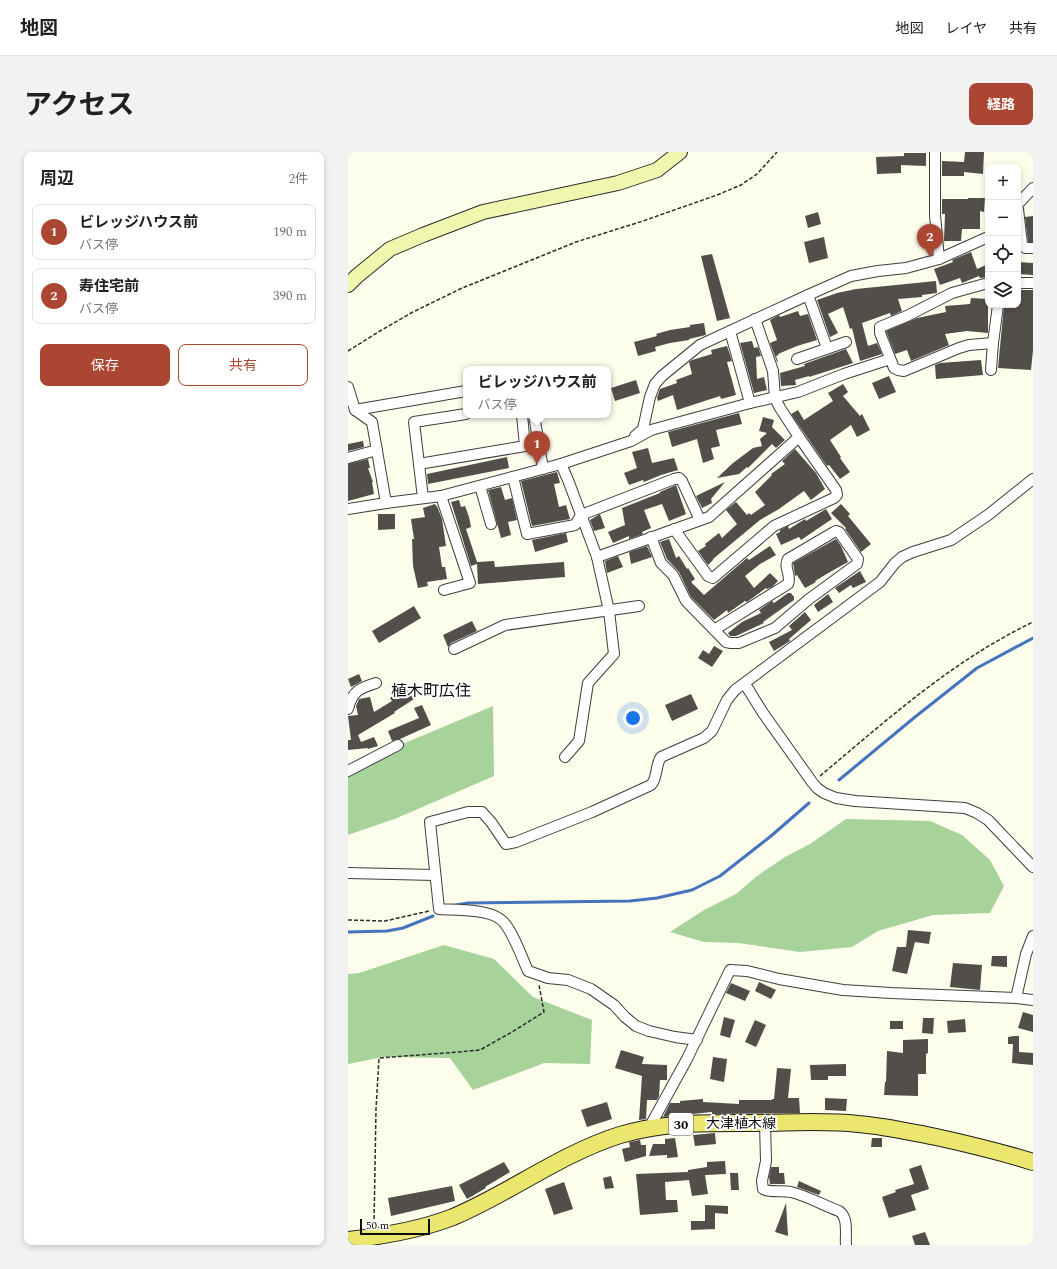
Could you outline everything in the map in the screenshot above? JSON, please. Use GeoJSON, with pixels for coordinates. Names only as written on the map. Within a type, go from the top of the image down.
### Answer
{"type":"FeatureCollection","features":[{"type":"Feature","properties":{"kind":"main road","name":"大津植木線"},"geometry":{"type":"LineString","coordinates":[[348,1240],[374,1237],[433,1224],[454,1216],[497,1195],[567,1157],[619,1136],[672,1124],[834,1122],[886,1127],[974,1146],[1033,1162]]}},
{"type":"Feature","properties":{"kind":"street"},"geometry":{"type":"LineString","coordinates":[[348,285],[390,249],[423,235],[484,212],[618,184],[657,170],[680,152]]}},
{"type":"Feature","properties":{"kind":"street"},"geometry":{"type":"LineString","coordinates":[[934,152],[935,215],[939,259]]}},
{"type":"Feature","properties":{"kind":"street"},"geometry":{"type":"LineString","coordinates":[[1021,201],[1033,188]]}},
{"type":"Feature","properties":{"kind":"street"},"geometry":{"type":"LineString","coordinates":[[1021,235],[1022,244],[1025,248],[1033,248]]}},
{"type":"Feature","properties":{"kind":"street"},"geometry":{"type":"LineString","coordinates":[[631,441],[643,429],[650,397],[655,384],[700,345],[851,276],[906,268],[939,259],[985,238]]}},
{"type":"Feature","properties":{"kind":"street"},"geometry":{"type":"LineString","coordinates":[[1021,283],[1033,284]]}},
{"type":"Feature","properties":{"kind":"street"},"geometry":{"type":"LineString","coordinates":[[985,284],[952,294],[916,312],[880,327],[880,333],[894,368],[904,371],[964,346],[993,343]]}},
{"type":"Feature","properties":{"kind":"street"},"geometry":{"type":"LineString","coordinates":[[808,295],[827,348]]}},
{"type":"Feature","properties":{"kind":"street"},"geometry":{"type":"LineString","coordinates":[[991,370],[998,308]]}},
{"type":"Feature","properties":{"kind":"street"},"geometry":{"type":"LineString","coordinates":[[674,529],[708,576],[713,578],[774,526],[834,498],[837,495],[836,490],[799,438],[780,408],[776,398],[773,371],[755,319]]}},
{"type":"Feature","properties":{"kind":"street"},"geometry":{"type":"LineString","coordinates":[[730,331],[750,403]]}},
{"type":"Feature","properties":{"kind":"street"},"geometry":{"type":"LineString","coordinates":[[797,359],[846,342]]}},
{"type":"Feature","properties":{"kind":"street"},"geometry":{"type":"LineString","coordinates":[[348,509],[441,496],[561,464],[631,441],[651,430],[750,403],[798,392],[844,374],[890,359]]}},
{"type":"Feature","properties":{"kind":"street"},"geometry":{"type":"LineString","coordinates":[[348,387],[355,410],[372,422],[386,503]]}},
{"type":"Feature","properties":{"kind":"street"},"geometry":{"type":"LineString","coordinates":[[355,410],[463,392]]}},
{"type":"Feature","properties":{"kind":"street"},"geometry":{"type":"LineString","coordinates":[[423,498],[414,422],[463,414]]}},
{"type":"Feature","properties":{"kind":"street"},"geometry":{"type":"LineString","coordinates":[[419,464],[525,446],[522,418]]}},
{"type":"Feature","properties":{"kind":"street"},"geometry":{"type":"LineString","coordinates":[[535,418],[543,468]]}},
{"type":"Feature","properties":{"kind":"street"},"geometry":{"type":"LineString","coordinates":[[597,557],[709,517],[799,438]]}},
{"type":"Feature","properties":{"kind":"street"},"geometry":{"type":"LineString","coordinates":[[348,458],[377,450]]}},
{"type":"Feature","properties":{"kind":"street"},"geometry":{"type":"LineString","coordinates":[[561,464],[597,557],[609,610],[614,654],[588,682],[579,741],[565,757]]}},
{"type":"Feature","properties":{"kind":"street"},"geometry":{"type":"LineString","coordinates":[[513,477],[528,534],[576,525],[581,515],[679,478],[682,481],[700,520]]}},
{"type":"Feature","properties":{"kind":"street"},"geometry":{"type":"LineString","coordinates":[[697,1040],[675,1037],[649,1031],[636,1026],[614,1005],[591,989],[568,980],[548,978],[528,970],[508,927],[497,917],[475,911],[440,909],[430,822],[468,812],[482,812],[506,844],[516,842],[598,809],[651,785],[654,782],[658,761],[662,757],[704,738],[712,731],[727,700],[735,690],[880,582],[895,563],[902,557],[951,540],[988,515],[1033,479]]}},
{"type":"Feature","properties":{"kind":"street"},"geometry":{"type":"LineString","coordinates":[[480,486],[491,524]]}},
{"type":"Feature","properties":{"kind":"street"},"geometry":{"type":"LineString","coordinates":[[441,496],[470,583],[444,590]]}},
{"type":"Feature","properties":{"kind":"street"},"geometry":{"type":"LineString","coordinates":[[651,537],[661,563],[674,575],[686,601],[714,630],[726,642],[731,644],[739,643],[774,628],[809,599],[857,564],[858,559],[839,532],[834,532],[788,559],[786,566],[790,579],[788,584],[714,630]]}},
{"type":"Feature","properties":{"kind":"street"},"geometry":{"type":"LineString","coordinates":[[454,649],[505,625],[639,606]]}},
{"type":"Feature","properties":{"kind":"street"},"geometry":{"type":"LineString","coordinates":[[348,709],[350,702],[359,689],[376,682]]}},
{"type":"Feature","properties":{"kind":"street"},"geometry":{"type":"LineString","coordinates":[[745,684],[763,713],[812,782],[824,793],[836,798],[854,801],[966,808],[988,820],[1033,868]]}},
{"type":"Feature","properties":{"kind":"street"},"geometry":{"type":"LineString","coordinates":[[348,771],[398,746]]}},
{"type":"Feature","properties":{"kind":"street"},"geometry":{"type":"LineString","coordinates":[[348,873],[435,875]]}},
{"type":"Feature","properties":{"kind":"street"},"geometry":{"type":"LineString","coordinates":[[1016,998],[1026,954],[1033,936]]}},
{"type":"Feature","properties":{"kind":"street"},"geometry":{"type":"LineString","coordinates":[[649,1128],[697,1040],[730,970],[747,971],[779,979],[843,990],[1033,1000]]}},
{"type":"Feature","properties":{"kind":"street"},"geometry":{"type":"LineString","coordinates":[[765,1122],[766,1161],[762,1181],[763,1189],[767,1192],[780,1190],[792,1192],[839,1211],[843,1214],[845,1219],[846,1245]]}},
{"type":"Feature","properties":{"kind":"path"},"geometry":{"type":"LineString","coordinates":[[348,351],[411,313],[460,289],[576,242],[643,221],[741,185],[757,174],[777,152]]}},
{"type":"Feature","properties":{"kind":"path"},"geometry":{"type":"LineString","coordinates":[[812,782],[909,701],[958,665],[980,651],[1033,622]]}},
{"type":"Feature","properties":{"kind":"path"},"geometry":{"type":"LineString","coordinates":[[348,920],[385,921],[440,909]]}},
{"type":"Feature","properties":{"kind":"path"},"geometry":{"type":"LineString","coordinates":[[374,1237],[376,1116],[379,1058],[480,1050],[544,1012],[536,973]]}},
{"type":"Feature","properties":{"kind":"green space"},"geometry":{"type":"Polygon","coordinates":[[[493,706],[494,776],[397,818],[348,835],[348,767],[493,706]]]}},
{"type":"Feature","properties":{"kind":"green space"},"geometry":{"type":"Polygon","coordinates":[[[846,819],[930,821],[962,835],[990,860],[1004,886],[990,913],[933,915],[878,931],[852,947],[800,952],[739,943],[704,942],[670,932],[704,910],[736,894],[757,876],[785,857],[810,844],[846,819]]]}},
{"type":"Feature","properties":{"kind":"green space"},"geometry":{"type":"Polygon","coordinates":[[[444,945],[494,959],[533,997],[592,1020],[590,1064],[544,1063],[473,1090],[450,1058],[383,1057],[348,1064],[348,974],[359,973],[444,945]]]}},
{"type":"Feature","properties":{"kind":"building"},"geometry":{"type":"Polygon","coordinates":[[[965,152],[984,152],[983,174],[964,172],[964,176],[942,176],[942,161],[964,162],[965,152]]]}},
{"type":"Feature","properties":{"kind":"building"},"geometry":{"type":"Polygon","coordinates":[[[904,153],[926,153],[926,166],[901,165],[901,173],[877,174],[876,157],[904,156],[904,153]]]}},
{"type":"Feature","properties":{"kind":"building"},"geometry":{"type":"Polygon","coordinates":[[[985,198],[984,212],[980,211],[980,229],[962,229],[961,241],[944,241],[945,214],[942,214],[942,199],[985,198]]]}},
{"type":"Feature","properties":{"kind":"building"},"geometry":{"type":"Polygon","coordinates":[[[818,212],[821,224],[808,228],[805,216],[818,212]]]}},
{"type":"Feature","properties":{"kind":"building"},"geometry":{"type":"Polygon","coordinates":[[[1033,216],[1033,242],[1028,242],[1025,217],[1033,216]]]}},
{"type":"Feature","properties":{"kind":"building"},"geometry":{"type":"Polygon","coordinates":[[[824,237],[828,258],[809,263],[804,242],[824,237]]]}},
{"type":"Feature","properties":{"kind":"building"},"geometry":{"type":"Polygon","coordinates":[[[971,252],[977,269],[985,265],[985,277],[980,278],[979,276],[962,283],[960,278],[940,285],[934,269],[953,262],[952,260],[971,252]]]}},
{"type":"Feature","properties":{"kind":"building"},"geometry":{"type":"Polygon","coordinates":[[[712,254],[730,318],[717,321],[701,256],[712,254]]]}},
{"type":"Feature","properties":{"kind":"building"},"geometry":{"type":"Polygon","coordinates":[[[1021,262],[1033,263],[1033,275],[1021,274],[1021,262]]]}},
{"type":"Feature","properties":{"kind":"building"},"geometry":{"type":"Polygon","coordinates":[[[936,281],[937,293],[922,295],[922,297],[898,299],[902,311],[891,316],[890,313],[862,323],[868,346],[877,343],[882,354],[860,361],[852,328],[850,329],[843,307],[828,314],[838,333],[830,337],[817,300],[837,293],[856,289],[936,281]]]}},
{"type":"Feature","properties":{"kind":"building"},"geometry":{"type":"Polygon","coordinates":[[[1021,290],[1033,290],[1033,350],[1031,370],[998,368],[1004,308],[1021,308],[1021,290]]]}},
{"type":"Feature","properties":{"kind":"building"},"geometry":{"type":"Polygon","coordinates":[[[971,298],[985,299],[985,308],[988,308],[988,333],[967,331],[945,334],[949,345],[911,361],[907,350],[895,354],[886,331],[917,318],[946,312],[945,306],[970,304],[971,298]]]}},
{"type":"Feature","properties":{"kind":"building"},"geometry":{"type":"Polygon","coordinates":[[[798,311],[800,316],[808,314],[817,340],[778,354],[779,355],[776,356],[777,362],[770,343],[777,340],[770,320],[779,315],[780,317],[798,311]]]}},
{"type":"Feature","properties":{"kind":"building"},"geometry":{"type":"Polygon","coordinates":[[[704,323],[706,335],[655,347],[656,351],[638,356],[634,342],[657,336],[656,334],[670,330],[704,323]]]}},
{"type":"Feature","properties":{"kind":"building"},"geometry":{"type":"Polygon","coordinates":[[[752,341],[754,348],[758,347],[761,356],[756,357],[757,379],[764,377],[767,390],[754,393],[740,343],[752,341]]]}},
{"type":"Feature","properties":{"kind":"building"},"geometry":{"type":"Polygon","coordinates":[[[727,346],[732,361],[727,362],[736,395],[721,399],[720,396],[677,410],[673,395],[658,401],[657,398],[660,389],[677,383],[676,380],[692,374],[689,362],[712,354],[711,350],[727,346]]]}},
{"type":"Feature","properties":{"kind":"building"},"geometry":{"type":"Polygon","coordinates":[[[846,349],[853,363],[795,380],[796,385],[781,386],[780,373],[805,366],[804,364],[846,349]]]}},
{"type":"Feature","properties":{"kind":"building"},"geometry":{"type":"Polygon","coordinates":[[[981,360],[983,375],[936,379],[935,365],[940,363],[981,360]]]}},
{"type":"Feature","properties":{"kind":"building"},"geometry":{"type":"Polygon","coordinates":[[[889,376],[896,392],[879,399],[872,383],[889,376]]]}},
{"type":"Feature","properties":{"kind":"building"},"geometry":{"type":"Polygon","coordinates":[[[636,380],[640,393],[615,401],[611,388],[636,380]]]}},
{"type":"Feature","properties":{"kind":"building"},"geometry":{"type":"Polygon","coordinates":[[[843,384],[848,392],[843,396],[860,416],[862,414],[870,430],[857,437],[851,425],[830,440],[850,472],[840,479],[829,465],[827,466],[791,414],[798,410],[804,420],[833,401],[828,393],[843,384]]]}},
{"type":"Feature","properties":{"kind":"building"},"geometry":{"type":"Polygon","coordinates":[[[739,413],[742,424],[716,430],[720,446],[711,448],[714,459],[703,463],[697,439],[672,447],[668,432],[739,413]]]}},
{"type":"Feature","properties":{"kind":"building"},"geometry":{"type":"Polygon","coordinates":[[[763,417],[774,420],[772,427],[785,440],[776,448],[772,444],[748,468],[747,467],[739,474],[717,478],[733,463],[753,448],[762,446],[760,439],[767,433],[759,431],[763,417]]]}},
{"type":"Feature","properties":{"kind":"building"},"geometry":{"type":"Polygon","coordinates":[[[363,441],[364,447],[348,451],[348,444],[363,441]]]}},
{"type":"Feature","properties":{"kind":"building"},"geometry":{"type":"Polygon","coordinates":[[[648,448],[652,463],[674,458],[678,470],[644,482],[643,480],[629,485],[624,473],[637,468],[632,452],[648,448]]]}},
{"type":"Feature","properties":{"kind":"building"},"geometry":{"type":"Polygon","coordinates":[[[795,449],[816,473],[825,489],[811,500],[804,491],[779,509],[760,520],[713,559],[708,565],[698,551],[706,546],[705,544],[719,533],[722,538],[737,524],[726,510],[736,502],[747,515],[749,513],[751,515],[765,505],[755,492],[772,475],[771,474],[785,464],[782,461],[795,449]]]}},
{"type":"Feature","properties":{"kind":"building"},"geometry":{"type":"Polygon","coordinates":[[[507,457],[509,468],[428,484],[427,474],[507,457]]]}},
{"type":"Feature","properties":{"kind":"building"},"geometry":{"type":"Polygon","coordinates":[[[368,459],[370,468],[368,468],[373,482],[374,494],[348,501],[348,464],[368,459]]]}},
{"type":"Feature","properties":{"kind":"building"},"geometry":{"type":"Polygon","coordinates":[[[557,472],[560,483],[554,484],[559,507],[566,505],[570,519],[532,526],[521,481],[557,472]]]}},
{"type":"Feature","properties":{"kind":"building"},"geometry":{"type":"Polygon","coordinates":[[[725,482],[711,499],[712,503],[702,508],[696,496],[725,482]]]}},
{"type":"Feature","properties":{"kind":"building"},"geometry":{"type":"Polygon","coordinates":[[[676,485],[686,514],[669,521],[662,504],[644,510],[651,528],[642,532],[643,534],[629,539],[629,536],[613,543],[608,532],[625,525],[622,508],[676,485]]]}},
{"type":"Feature","properties":{"kind":"building"},"geometry":{"type":"Polygon","coordinates":[[[501,487],[505,500],[512,498],[517,520],[508,522],[511,535],[501,538],[488,490],[501,487]]]}},
{"type":"Feature","properties":{"kind":"building"},"geometry":{"type":"Polygon","coordinates":[[[459,500],[461,507],[465,506],[469,517],[471,527],[466,529],[477,562],[494,561],[495,567],[564,562],[565,577],[478,584],[477,564],[471,566],[451,502],[459,500]]]}},
{"type":"Feature","properties":{"kind":"building"},"geometry":{"type":"Polygon","coordinates":[[[435,504],[442,519],[446,546],[439,547],[442,567],[445,567],[447,579],[427,582],[428,586],[418,588],[413,566],[412,539],[414,539],[411,519],[425,517],[423,508],[435,504]]]}},
{"type":"Feature","properties":{"kind":"building"},"geometry":{"type":"Polygon","coordinates":[[[841,504],[850,514],[848,516],[871,544],[861,552],[845,529],[846,528],[831,513],[841,504]]]}},
{"type":"Feature","properties":{"kind":"building"},"geometry":{"type":"Polygon","coordinates":[[[826,509],[832,519],[801,540],[799,537],[781,545],[776,534],[780,532],[780,530],[788,526],[789,529],[826,509]]]}},
{"type":"Feature","properties":{"kind":"building"},"geometry":{"type":"Polygon","coordinates":[[[378,514],[395,514],[395,529],[378,530],[378,514]]]}},
{"type":"Feature","properties":{"kind":"building"},"geometry":{"type":"Polygon","coordinates":[[[600,514],[605,528],[594,531],[590,520],[600,514]]]}},
{"type":"Feature","properties":{"kind":"building"},"geometry":{"type":"Polygon","coordinates":[[[566,533],[568,542],[535,552],[532,540],[566,533]]]}},
{"type":"Feature","properties":{"kind":"building"},"geometry":{"type":"Polygon","coordinates":[[[669,539],[676,558],[679,556],[695,579],[691,582],[704,595],[747,558],[749,560],[770,546],[776,555],[760,564],[745,576],[754,588],[770,573],[778,581],[772,587],[766,588],[747,602],[745,601],[728,613],[727,610],[714,620],[691,597],[679,572],[667,559],[660,542],[669,539]]]}},
{"type":"Feature","properties":{"kind":"building"},"geometry":{"type":"Polygon","coordinates":[[[836,539],[848,562],[805,588],[797,575],[795,576],[793,563],[836,539]]]}},
{"type":"Feature","properties":{"kind":"building"},"geometry":{"type":"Polygon","coordinates":[[[647,546],[652,557],[631,564],[629,552],[647,546]]]}},
{"type":"Feature","properties":{"kind":"building"},"geometry":{"type":"Polygon","coordinates":[[[618,556],[623,567],[607,573],[605,561],[618,556]]]}},
{"type":"Feature","properties":{"kind":"building"},"geometry":{"type":"Polygon","coordinates":[[[860,571],[866,582],[853,588],[851,585],[839,593],[835,588],[860,571]]]}},
{"type":"Feature","properties":{"kind":"building"},"geometry":{"type":"Polygon","coordinates":[[[788,593],[791,593],[794,600],[763,622],[764,623],[736,636],[730,636],[728,633],[742,622],[761,613],[759,610],[772,601],[774,603],[788,593]]]}},
{"type":"Feature","properties":{"kind":"building"},"geometry":{"type":"Polygon","coordinates":[[[828,594],[833,602],[818,612],[814,605],[828,594]]]}},
{"type":"Feature","properties":{"kind":"building"},"geometry":{"type":"Polygon","coordinates":[[[414,606],[421,618],[379,643],[372,631],[414,606]]]}},
{"type":"Feature","properties":{"kind":"building"},"geometry":{"type":"Polygon","coordinates":[[[805,612],[811,620],[789,639],[790,641],[774,651],[769,642],[792,630],[789,626],[805,612]]]}},
{"type":"Feature","properties":{"kind":"building"},"geometry":{"type":"Polygon","coordinates":[[[472,621],[477,631],[451,643],[448,647],[443,635],[472,621]]]}},
{"type":"Feature","properties":{"kind":"building"},"geometry":{"type":"Polygon","coordinates":[[[714,646],[723,651],[712,667],[698,658],[703,650],[709,654],[714,646]]]}},
{"type":"Feature","properties":{"kind":"building"},"geometry":{"type":"Polygon","coordinates":[[[359,674],[362,681],[351,687],[348,679],[359,674]]]}},
{"type":"Feature","properties":{"kind":"building"},"geometry":{"type":"Polygon","coordinates":[[[405,687],[414,699],[394,712],[395,713],[358,735],[361,742],[374,737],[378,746],[368,749],[348,750],[348,740],[351,740],[348,716],[358,715],[356,706],[359,699],[370,697],[374,712],[392,701],[390,698],[405,687]]]}},
{"type":"Feature","properties":{"kind":"building"},"geometry":{"type":"Polygon","coordinates":[[[691,694],[698,709],[672,721],[665,705],[691,694]]]}},
{"type":"Feature","properties":{"kind":"building"},"geometry":{"type":"Polygon","coordinates":[[[422,705],[431,725],[392,741],[388,731],[419,718],[414,708],[422,705]]]}},
{"type":"Feature","properties":{"kind":"building"},"geometry":{"type":"Polygon","coordinates":[[[908,930],[931,932],[929,944],[915,942],[907,974],[892,971],[897,947],[906,947],[908,930]]]}},
{"type":"Feature","properties":{"kind":"building"},"geometry":{"type":"Polygon","coordinates":[[[992,956],[1007,956],[1007,967],[991,966],[992,956]]]}},
{"type":"Feature","properties":{"kind":"building"},"geometry":{"type":"Polygon","coordinates":[[[953,963],[982,965],[980,990],[950,987],[953,963]]]}},
{"type":"Feature","properties":{"kind":"building"},"geometry":{"type":"Polygon","coordinates":[[[759,982],[776,990],[771,999],[755,991],[759,982]]]}},
{"type":"Feature","properties":{"kind":"building"},"geometry":{"type":"Polygon","coordinates":[[[731,983],[750,991],[745,1001],[726,993],[731,983]]]}},
{"type":"Feature","properties":{"kind":"building"},"geometry":{"type":"Polygon","coordinates":[[[1023,1012],[1033,1015],[1033,1032],[1018,1028],[1023,1012]]]}},
{"type":"Feature","properties":{"kind":"building"},"geometry":{"type":"Polygon","coordinates":[[[724,1017],[735,1020],[730,1038],[720,1035],[724,1017]]]}},
{"type":"Feature","properties":{"kind":"building"},"geometry":{"type":"Polygon","coordinates":[[[923,1018],[934,1018],[933,1034],[922,1033],[923,1018]]]}},
{"type":"Feature","properties":{"kind":"building"},"geometry":{"type":"Polygon","coordinates":[[[965,1019],[966,1032],[948,1033],[947,1021],[965,1019]]]}},
{"type":"Feature","properties":{"kind":"building"},"geometry":{"type":"Polygon","coordinates":[[[755,1020],[766,1025],[756,1047],[745,1042],[755,1020]]]}},
{"type":"Feature","properties":{"kind":"building"},"geometry":{"type":"Polygon","coordinates":[[[890,1021],[903,1021],[903,1029],[890,1029],[890,1021]]]}},
{"type":"Feature","properties":{"kind":"building"},"geometry":{"type":"Polygon","coordinates":[[[1019,1036],[1019,1052],[1033,1053],[1033,1065],[1012,1063],[1013,1044],[1008,1044],[1008,1037],[1019,1036]]]}},
{"type":"Feature","properties":{"kind":"building"},"geometry":{"type":"Polygon","coordinates":[[[928,1039],[926,1074],[918,1074],[918,1096],[884,1095],[887,1051],[903,1053],[903,1040],[928,1039]]]}},
{"type":"Feature","properties":{"kind":"building"},"geometry":{"type":"Polygon","coordinates":[[[621,1050],[644,1057],[642,1064],[667,1065],[667,1080],[660,1080],[659,1096],[657,1100],[647,1100],[646,1119],[639,1120],[642,1076],[615,1068],[621,1050]]]}},
{"type":"Feature","properties":{"kind":"building"},"geometry":{"type":"Polygon","coordinates":[[[713,1057],[727,1059],[724,1082],[710,1079],[713,1057]]]}},
{"type":"Feature","properties":{"kind":"building"},"geometry":{"type":"Polygon","coordinates":[[[846,1064],[846,1076],[828,1076],[828,1080],[811,1080],[810,1065],[846,1064]]]}},
{"type":"Feature","properties":{"kind":"building"},"geometry":{"type":"Polygon","coordinates":[[[777,1068],[791,1069],[788,1098],[799,1098],[800,1113],[712,1114],[712,1112],[663,1117],[670,1103],[680,1103],[680,1101],[703,1099],[703,1102],[739,1104],[739,1100],[772,1100],[774,1099],[777,1068]]]}},
{"type":"Feature","properties":{"kind":"building"},"geometry":{"type":"Polygon","coordinates":[[[825,1098],[847,1099],[846,1111],[825,1110],[825,1098]]]}},
{"type":"Feature","properties":{"kind":"building"},"geometry":{"type":"Polygon","coordinates":[[[607,1102],[612,1119],[587,1127],[581,1110],[607,1102]]]}},
{"type":"Feature","properties":{"kind":"building"},"geometry":{"type":"Polygon","coordinates":[[[715,1133],[716,1144],[695,1146],[693,1135],[715,1133]]]}},
{"type":"Feature","properties":{"kind":"building"},"geometry":{"type":"Polygon","coordinates":[[[675,1138],[678,1157],[667,1158],[667,1155],[649,1156],[653,1144],[665,1144],[665,1139],[675,1138]]]}},
{"type":"Feature","properties":{"kind":"building"},"geometry":{"type":"Polygon","coordinates":[[[872,1138],[882,1138],[882,1147],[871,1147],[872,1138]]]}},
{"type":"Feature","properties":{"kind":"building"},"geometry":{"type":"Polygon","coordinates":[[[640,1140],[641,1145],[646,1145],[646,1156],[625,1162],[622,1149],[630,1147],[629,1142],[640,1140]]]}},
{"type":"Feature","properties":{"kind":"building"},"geometry":{"type":"Polygon","coordinates":[[[725,1161],[726,1174],[705,1175],[708,1194],[692,1196],[689,1180],[665,1182],[666,1200],[677,1200],[678,1212],[640,1215],[636,1174],[688,1172],[688,1170],[707,1167],[707,1162],[725,1161]]]}},
{"type":"Feature","properties":{"kind":"building"},"geometry":{"type":"Polygon","coordinates":[[[504,1162],[510,1172],[467,1199],[459,1185],[504,1162]]]}},
{"type":"Feature","properties":{"kind":"building"},"geometry":{"type":"Polygon","coordinates":[[[921,1165],[929,1189],[911,1195],[916,1210],[889,1218],[882,1197],[896,1192],[895,1190],[914,1184],[909,1169],[921,1165]]]}},
{"type":"Feature","properties":{"kind":"building"},"geometry":{"type":"Polygon","coordinates":[[[771,1167],[779,1167],[779,1173],[784,1173],[785,1184],[770,1184],[769,1177],[771,1167]]]}},
{"type":"Feature","properties":{"kind":"building"},"geometry":{"type":"Polygon","coordinates":[[[730,1173],[738,1173],[739,1190],[731,1190],[730,1173]]]}},
{"type":"Feature","properties":{"kind":"building"},"geometry":{"type":"Polygon","coordinates":[[[611,1176],[614,1188],[605,1189],[603,1178],[611,1176]]]}},
{"type":"Feature","properties":{"kind":"building"},"geometry":{"type":"Polygon","coordinates":[[[799,1181],[821,1191],[819,1195],[797,1187],[799,1181]]]}},
{"type":"Feature","properties":{"kind":"building"},"geometry":{"type":"Polygon","coordinates":[[[564,1182],[573,1209],[554,1215],[545,1189],[564,1182]]]}},
{"type":"Feature","properties":{"kind":"building"},"geometry":{"type":"Polygon","coordinates":[[[452,1186],[455,1201],[391,1216],[388,1198],[452,1186]]]}},
{"type":"Feature","properties":{"kind":"building"},"geometry":{"type":"Polygon","coordinates":[[[786,1203],[788,1236],[775,1232],[786,1203]]]}},
{"type":"Feature","properties":{"kind":"building"},"geometry":{"type":"Polygon","coordinates":[[[705,1205],[728,1206],[728,1214],[715,1213],[715,1229],[691,1230],[691,1221],[705,1221],[705,1205]]]}},
{"type":"Feature","properties":{"kind":"building"},"geometry":{"type":"Polygon","coordinates":[[[925,1232],[930,1245],[915,1245],[912,1236],[925,1232]]]}},
{"type":"Feature","properties":{"kind":"waterway"},"geometry":{"type":"LineString","coordinates":[[839,780],[977,668],[1033,638]]}},
{"type":"Feature","properties":{"kind":"waterway"},"geometry":{"type":"LineString","coordinates":[[456,905],[468,903],[630,901],[657,898],[692,890],[720,876],[771,836],[809,803]]}},
{"type":"Feature","properties":{"kind":"waterway"},"geometry":{"type":"LineString","coordinates":[[348,932],[387,931],[403,928],[433,916]]}},
{"type":"Feature","properties":{"kind":"place","name":"寿住宅前"},"geometry":{"type":"Point","coordinates":[930,257]}},
{"type":"Feature","properties":{"kind":"place","name":"ビレッジハウス前"},"geometry":{"type":"Point","coordinates":[537,464]}},
{"type":"Feature","properties":{"kind":"district","name":"植木町広住"},"geometry":{"type":"Point","coordinates":[431,690]}}]}
